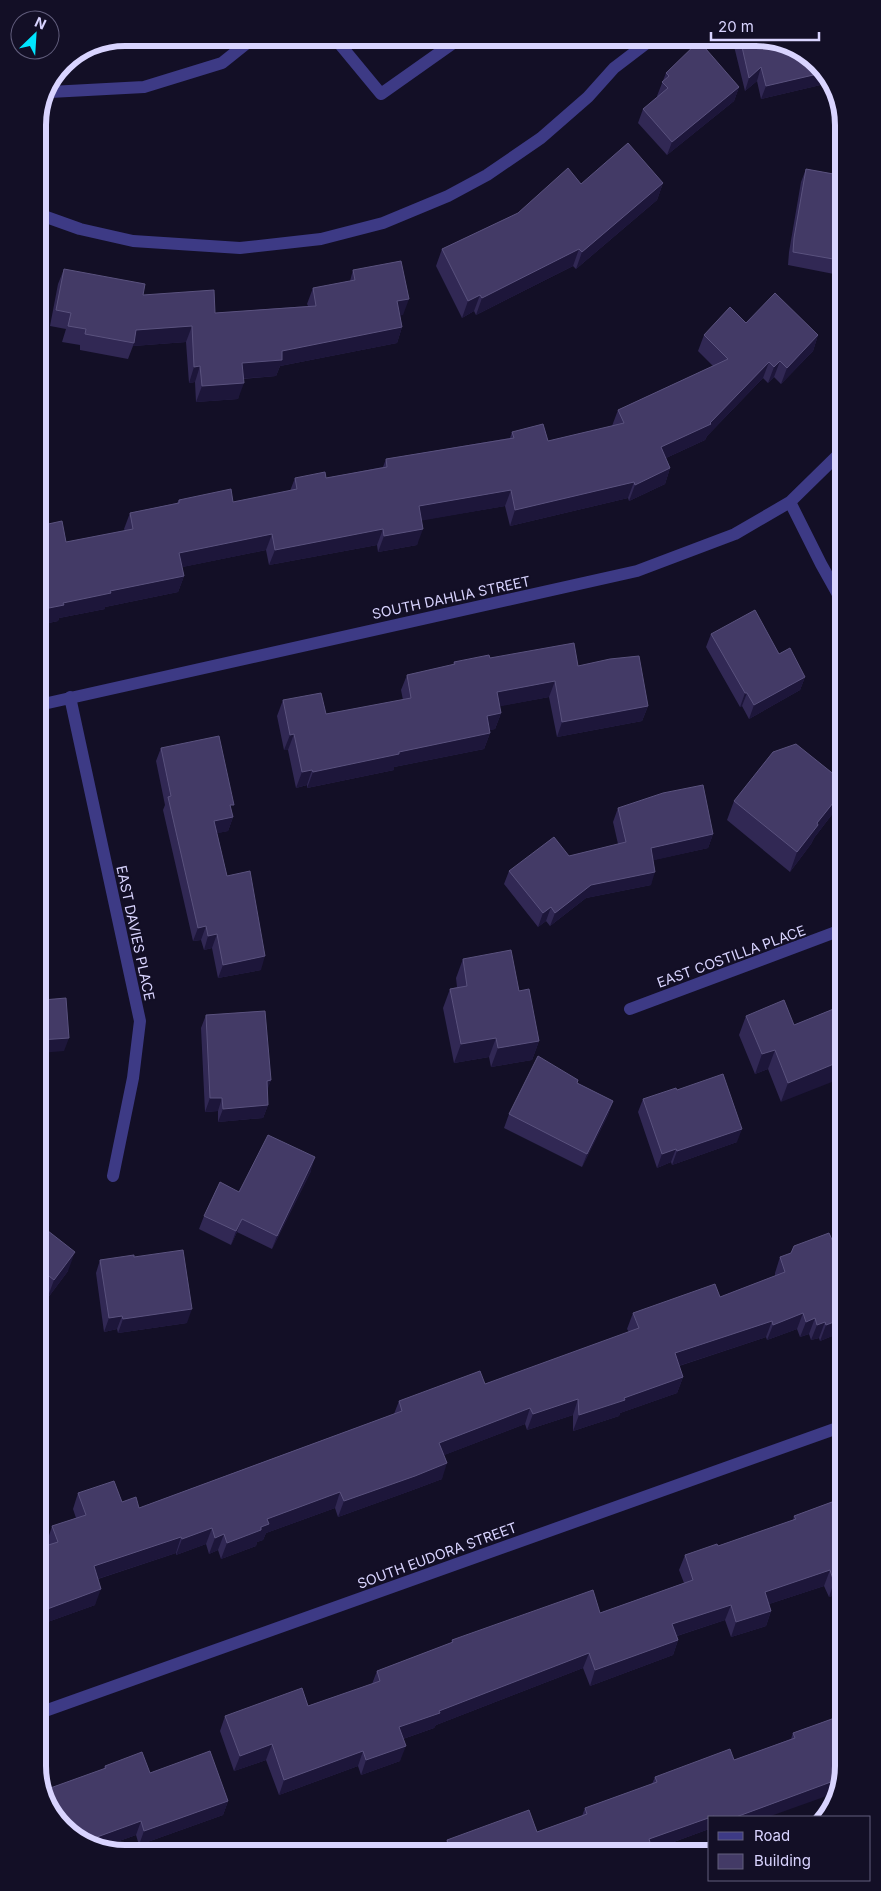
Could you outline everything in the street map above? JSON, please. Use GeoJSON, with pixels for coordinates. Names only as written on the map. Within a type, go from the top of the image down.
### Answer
{"type":"FeatureCollection","features":[{"type":"Feature","properties":{"kind":"street"},"geometry":{"type":"LineString","coordinates":[[53,92],[144,87],[222,63],[244,46]]}},
{"type":"Feature","properties":{"kind":"street"},"geometry":{"type":"LineString","coordinates":[[341,46],[381,94],[449,46]]}},
{"type":"Feature","properties":{"kind":"street"},"geometry":{"type":"LineString","coordinates":[[46,217],[80,229],[133,241],[240,248],[320,239],[383,223],[448,196],[487,174],[541,138],[588,97],[614,68],[643,46]]}},
{"type":"Feature","properties":{"kind":"street","name":"SOUTH DAHLIA STREET"},"geometry":{"type":"LineString","coordinates":[[46,702],[637,571],[735,534],[790,502],[835,458]]}},
{"type":"Feature","properties":{"kind":"street"},"geometry":{"type":"LineString","coordinates":[[790,502],[835,589]]}},
{"type":"Feature","properties":{"kind":"street","name":"EAST DAVIES PLACE"},"geometry":{"type":"LineString","coordinates":[[70,697],[140,1021],[133,1078],[113,1176]]}},
{"type":"Feature","properties":{"kind":"street","name":"EAST COSTILLA PLACE"},"geometry":{"type":"LineString","coordinates":[[630,1009],[835,932]]}},
{"type":"Feature","properties":{"kind":"street","name":"SOUTH EUDORA STREET"},"geometry":{"type":"LineString","coordinates":[[46,1711],[835,1429]]}},
{"type":"Feature","properties":{"kind":"building"},"geometry":{"type":"Polygon","coordinates":[[[694,46],[703,46],[739,87],[672,142],[643,109],[668,88],[662,82],[669,76],[666,73],[694,46]]]}},
{"type":"Feature","properties":{"kind":"building"},"geometry":{"type":"Polygon","coordinates":[[[742,46],[761,46],[786,52],[804,63],[816,74],[766,86],[761,67],[749,78],[742,46]]]}},
{"type":"Feature","properties":{"kind":"building"},"geometry":{"type":"Polygon","coordinates":[[[628,143],[663,183],[582,252],[579,249],[482,298],[480,295],[468,301],[442,249],[518,213],[568,168],[581,184],[628,143]]]}},
{"type":"Feature","properties":{"kind":"building"},"geometry":{"type":"Polygon","coordinates":[[[806,169],[835,174],[835,259],[793,252],[806,169]]]}},
{"type":"Feature","properties":{"kind":"building"},"geometry":{"type":"Polygon","coordinates":[[[401,261],[409,299],[397,301],[402,327],[282,351],[282,360],[242,363],[244,383],[202,386],[200,366],[194,367],[192,326],[136,330],[134,343],[85,334],[86,329],[68,326],[71,313],[56,310],[64,269],[145,284],[143,295],[214,290],[215,313],[316,306],[313,288],[355,280],[353,270],[401,261]]]}},
{"type":"Feature","properties":{"kind":"building"},"geometry":{"type":"Polygon","coordinates":[[[775,293],[818,335],[787,368],[780,361],[774,367],[769,362],[711,424],[661,447],[670,468],[635,485],[634,482],[515,510],[511,490],[419,506],[423,529],[384,536],[383,529],[275,550],[272,534],[179,553],[184,576],[110,591],[111,593],[46,609],[46,524],[62,521],[66,542],[133,529],[130,513],[179,503],[179,500],[231,489],[233,502],[297,489],[295,478],[325,472],[326,478],[387,467],[386,459],[514,438],[512,432],[543,424],[548,441],[624,423],[618,410],[728,359],[704,335],[730,307],[746,323],[775,293]]]}},
{"type":"Feature","properties":{"kind":"building"},"geometry":{"type":"Polygon","coordinates":[[[755,610],[779,654],[790,648],[805,677],[754,705],[711,634],[755,610]]]}},
{"type":"Feature","properties":{"kind":"building"},"geometry":{"type":"Polygon","coordinates":[[[574,643],[578,666],[610,659],[639,656],[648,706],[562,722],[555,681],[497,692],[501,713],[487,716],[490,733],[313,772],[312,770],[302,772],[294,734],[290,735],[283,700],[321,693],[326,714],[411,698],[407,675],[489,655],[490,658],[574,643]]]}},
{"type":"Feature","properties":{"kind":"building"},"geometry":{"type":"Polygon","coordinates":[[[219,736],[234,805],[230,805],[233,817],[214,821],[227,876],[250,871],[265,956],[223,965],[217,934],[208,936],[206,926],[198,928],[168,797],[171,796],[161,748],[219,736]]]}},
{"type":"Feature","properties":{"kind":"building"},"geometry":{"type":"Polygon","coordinates":[[[796,744],[835,775],[835,800],[797,852],[734,801],[773,752],[796,744]]]}},
{"type":"Feature","properties":{"kind":"building"},"geometry":{"type":"Polygon","coordinates":[[[703,785],[713,834],[651,848],[655,872],[591,885],[555,913],[551,907],[543,913],[509,871],[554,837],[569,856],[626,842],[618,808],[663,793],[703,785]]]}},
{"type":"Feature","properties":{"kind":"building"},"geometry":{"type":"Polygon","coordinates":[[[511,950],[519,991],[529,989],[539,1041],[498,1048],[496,1038],[461,1044],[450,989],[467,986],[463,959],[511,950]]]}},
{"type":"Feature","properties":{"kind":"building"},"geometry":{"type":"Polygon","coordinates":[[[66,998],[69,1038],[46,1040],[46,1000],[66,998]]]}},
{"type":"Feature","properties":{"kind":"building"},"geometry":{"type":"Polygon","coordinates":[[[784,1000],[794,1025],[835,1008],[835,1063],[788,1083],[775,1050],[762,1054],[746,1016],[784,1000]]]}},
{"type":"Feature","properties":{"kind":"building"},"geometry":{"type":"Polygon","coordinates":[[[265,1011],[271,1080],[267,1081],[268,1105],[223,1109],[222,1098],[210,1098],[206,1015],[265,1011]]]}},
{"type":"Feature","properties":{"kind":"building"},"geometry":{"type":"Polygon","coordinates":[[[538,1056],[578,1080],[577,1083],[613,1101],[587,1154],[509,1114],[538,1056]]]}},
{"type":"Feature","properties":{"kind":"building"},"geometry":{"type":"Polygon","coordinates":[[[723,1074],[742,1129],[677,1151],[676,1149],[662,1154],[643,1099],[676,1088],[677,1090],[723,1074]]]}},
{"type":"Feature","properties":{"kind":"building"},"geometry":{"type":"Polygon","coordinates":[[[268,1135],[315,1157],[277,1236],[242,1219],[236,1231],[204,1216],[220,1182],[239,1192],[268,1135]]]}},
{"type":"Feature","properties":{"kind":"building"},"geometry":{"type":"Polygon","coordinates":[[[46,1229],[75,1252],[54,1280],[46,1274],[46,1229]]]}},
{"type":"Feature","properties":{"kind":"building"},"geometry":{"type":"Polygon","coordinates":[[[829,1233],[833,1242],[835,1241],[835,1322],[826,1325],[825,1322],[817,1325],[815,1318],[806,1322],[803,1313],[773,1325],[772,1321],[675,1353],[683,1377],[624,1398],[625,1400],[579,1415],[578,1399],[533,1414],[530,1408],[439,1443],[447,1463],[344,1501],[340,1492],[267,1519],[269,1524],[261,1527],[261,1530],[227,1543],[224,1534],[215,1538],[212,1528],[94,1566],[101,1589],[46,1610],[46,1546],[58,1542],[52,1526],[86,1515],[78,1493],[114,1481],[122,1502],[136,1497],[139,1508],[402,1411],[399,1401],[480,1371],[485,1384],[639,1328],[633,1313],[715,1284],[720,1297],[785,1272],[780,1257],[791,1253],[794,1246],[829,1233]]]}},
{"type":"Feature","properties":{"kind":"building"},"geometry":{"type":"Polygon","coordinates":[[[183,1250],[192,1309],[123,1319],[122,1316],[109,1318],[100,1260],[183,1250]]]}},
{"type":"Feature","properties":{"kind":"building"},"geometry":{"type":"Polygon","coordinates":[[[832,1502],[835,1510],[835,1582],[830,1570],[765,1592],[771,1611],[736,1622],[731,1605],[672,1624],[678,1640],[595,1670],[589,1653],[439,1711],[440,1713],[399,1727],[406,1746],[366,1760],[363,1751],[284,1780],[272,1744],[240,1756],[225,1716],[302,1688],[308,1706],[380,1681],[377,1671],[453,1642],[452,1640],[593,1590],[600,1613],[693,1580],[685,1555],[717,1544],[718,1546],[796,1519],[794,1516],[832,1502]]]}},
{"type":"Feature","properties":{"kind":"building"},"geometry":{"type":"Polygon","coordinates":[[[835,1718],[835,1766],[833,1781],[739,1816],[708,1816],[708,1818],[649,1839],[651,1845],[449,1845],[447,1840],[529,1810],[537,1832],[587,1814],[585,1808],[657,1782],[655,1777],[730,1749],[734,1760],[795,1738],[793,1733],[835,1718]]]}},
{"type":"Feature","properties":{"kind":"building"},"geometry":{"type":"Polygon","coordinates":[[[210,1751],[228,1801],[144,1831],[141,1821],[94,1838],[69,1822],[54,1801],[49,1788],[106,1768],[105,1766],[142,1752],[150,1773],[210,1751]]]}}]}
